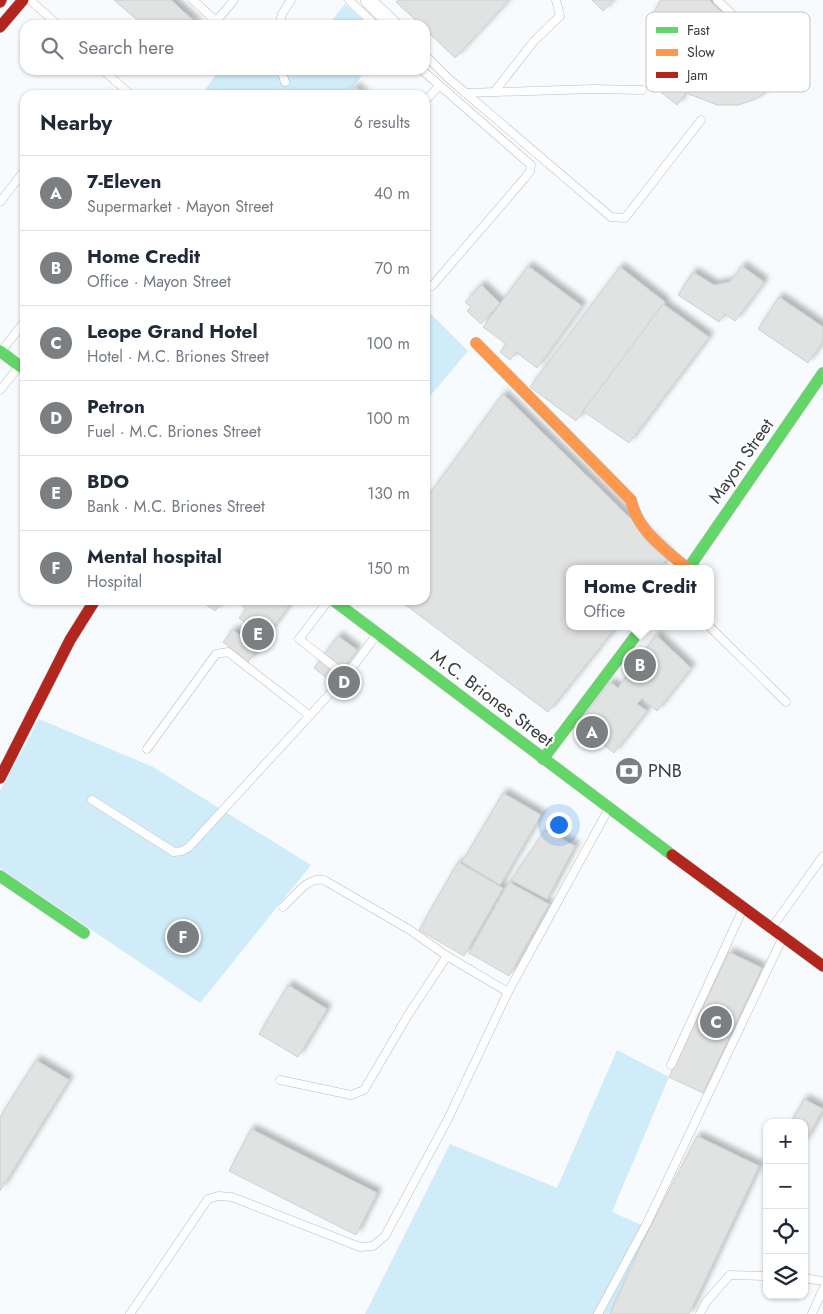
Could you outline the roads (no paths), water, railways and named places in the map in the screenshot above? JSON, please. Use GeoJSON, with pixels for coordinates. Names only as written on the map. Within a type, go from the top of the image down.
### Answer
{"type":"FeatureCollection","features":[{"type":"Feature","properties":{"kind":"street"},"geometry":{"type":"LineString","coordinates":[[0,27],[24,0]]}},
{"type":"Feature","properties":{"kind":"street"},"geometry":{"type":"LineString","coordinates":[[368,0],[389,20]]}},
{"type":"Feature","properties":{"kind":"street"},"geometry":{"type":"LineString","coordinates":[[476,343],[631,500],[633,513],[643,528],[684,565]]}},
{"type":"Feature","properties":{"kind":"street"},"geometry":{"type":"LineString","coordinates":[[0,352],[20,367]]}},
{"type":"Feature","properties":{"kind":"street","name":"Mayon Street"},"geometry":{"type":"LineString","coordinates":[[691,565],[823,372]]}},
{"type":"Feature","properties":{"kind":"street"},"geometry":{"type":"LineString","coordinates":[[0,778],[70,640],[92,605]]}},
{"type":"Feature","properties":{"kind":"street","name":"M.C. Briones Street"},"geometry":{"type":"LineString","coordinates":[[338,605],[743,909],[823,966]]}},
{"type":"Feature","properties":{"kind":"street"},"geometry":{"type":"LineString","coordinates":[[543,759],[640,630]]}},
{"type":"Feature","properties":{"kind":"street"},"geometry":{"type":"LineString","coordinates":[[0,876],[84,934]]}},
{"type":"Feature","properties":{"kind":"lane"},"geometry":{"type":"LineString","coordinates":[[30,0],[52,20]]}},
{"type":"Feature","properties":{"kind":"lane"},"geometry":{"type":"LineString","coordinates":[[193,0],[211,20]]}},
{"type":"Feature","properties":{"kind":"lane"},"geometry":{"type":"LineString","coordinates":[[217,20],[234,0]]}},
{"type":"Feature","properties":{"kind":"lane"},"geometry":{"type":"LineString","coordinates":[[280,20],[291,0]]}},
{"type":"Feature","properties":{"kind":"lane"},"geometry":{"type":"LineString","coordinates":[[349,0],[370,20]]}},
{"type":"Feature","properties":{"kind":"lane"},"geometry":{"type":"LineString","coordinates":[[495,91],[534,41],[560,16],[556,0]]}},
{"type":"Feature","properties":{"kind":"lane"},"geometry":{"type":"LineString","coordinates":[[716,0],[729,12]]}},
{"type":"Feature","properties":{"kind":"lane"},"geometry":{"type":"LineString","coordinates":[[430,60],[611,218],[625,218],[701,120]]}},
{"type":"Feature","properties":{"kind":"lane"},"geometry":{"type":"LineString","coordinates":[[109,75],[125,90]]}},
{"type":"Feature","properties":{"kind":"lane"},"geometry":{"type":"LineString","coordinates":[[283,75],[285,82]]}},
{"type":"Feature","properties":{"kind":"lane"},"geometry":{"type":"LineString","coordinates":[[427,75],[530,165],[530,171],[524,179],[432,286]]}},
{"type":"Feature","properties":{"kind":"lane"},"geometry":{"type":"LineString","coordinates":[[430,96],[439,86]]}},
{"type":"Feature","properties":{"kind":"lane"},"geometry":{"type":"LineString","coordinates":[[466,93],[495,91],[642,90]]}},
{"type":"Feature","properties":{"kind":"lane"},"geometry":{"type":"LineString","coordinates":[[0,202],[20,176]]}},
{"type":"Feature","properties":{"kind":"lane"},"geometry":{"type":"LineString","coordinates":[[0,352],[20,327]]}},
{"type":"Feature","properties":{"kind":"lane"},"geometry":{"type":"LineString","coordinates":[[0,390],[20,370]]}},
{"type":"Feature","properties":{"kind":"lane"},"geometry":{"type":"LineString","coordinates":[[327,605],[299,639],[346,676]]}},
{"type":"Feature","properties":{"kind":"lane"},"geometry":{"type":"LineString","coordinates":[[713,630],[786,702]]}},
{"type":"Feature","properties":{"kind":"lane"},"geometry":{"type":"LineString","coordinates":[[92,800],[174,852],[182,851],[189,847],[346,676],[378,634]]}},
{"type":"Feature","properties":{"kind":"lane"},"geometry":{"type":"LineString","coordinates":[[147,749],[216,654],[222,651],[228,652],[309,715]]}},
{"type":"Feature","properties":{"kind":"lane"},"geometry":{"type":"LineString","coordinates":[[130,1314],[208,1199],[218,1196],[232,1196],[360,1247],[373,1246],[385,1236],[448,1119],[508,992],[609,808]]}},
{"type":"Feature","properties":{"kind":"lane"},"geometry":{"type":"LineString","coordinates":[[770,929],[823,856]]}},
{"type":"Feature","properties":{"kind":"lane"},"geometry":{"type":"LineString","coordinates":[[283,906],[310,882],[317,878],[324,880],[410,930],[447,956],[508,992]]}},
{"type":"Feature","properties":{"kind":"lane"},"geometry":{"type":"LineString","coordinates":[[670,1064],[743,909]]}},
{"type":"Feature","properties":{"kind":"lane"},"geometry":{"type":"LineString","coordinates":[[598,1314],[647,1223],[782,937]]}},
{"type":"Feature","properties":{"kind":"lane"},"geometry":{"type":"LineString","coordinates":[[280,1080],[351,1095],[364,1090],[408,1015],[447,956]]}},
{"type":"Feature","properties":{"kind":"lane"},"geometry":{"type":"LineString","coordinates":[[700,1314],[706,1302],[730,1275],[763,1276]]}},
{"type":"Feature","properties":{"kind":"lane"},"geometry":{"type":"LineString","coordinates":[[808,1279],[823,1281]]}},
{"type":"Feature","properties":{"kind":"lane"},"geometry":{"type":"LineString","coordinates":[[812,1314],[823,1290]]}},
{"type":"Feature","properties":{"kind":"place","name":"BDO"},"geometry":{"type":"Point","coordinates":[258,634]}},
{"type":"Feature","properties":{"kind":"place","name":"Home Credit"},"geometry":{"type":"Point","coordinates":[640,665]}},
{"type":"Feature","properties":{"kind":"place","name":"Petron"},"geometry":{"type":"Point","coordinates":[344,682]}},
{"type":"Feature","properties":{"kind":"place","name":"7-Eleven"},"geometry":{"type":"Point","coordinates":[592,732]}},
{"type":"Feature","properties":{"kind":"place","name":"PNB"},"geometry":{"type":"Point","coordinates":[629,771]}},
{"type":"Feature","properties":{"kind":"place","name":"Mental hospital"},"geometry":{"type":"Point","coordinates":[183,937]}},
{"type":"Feature","properties":{"kind":"place","name":"Leope Grand Hotel"},"geometry":{"type":"Point","coordinates":[716,1022]}}]}
